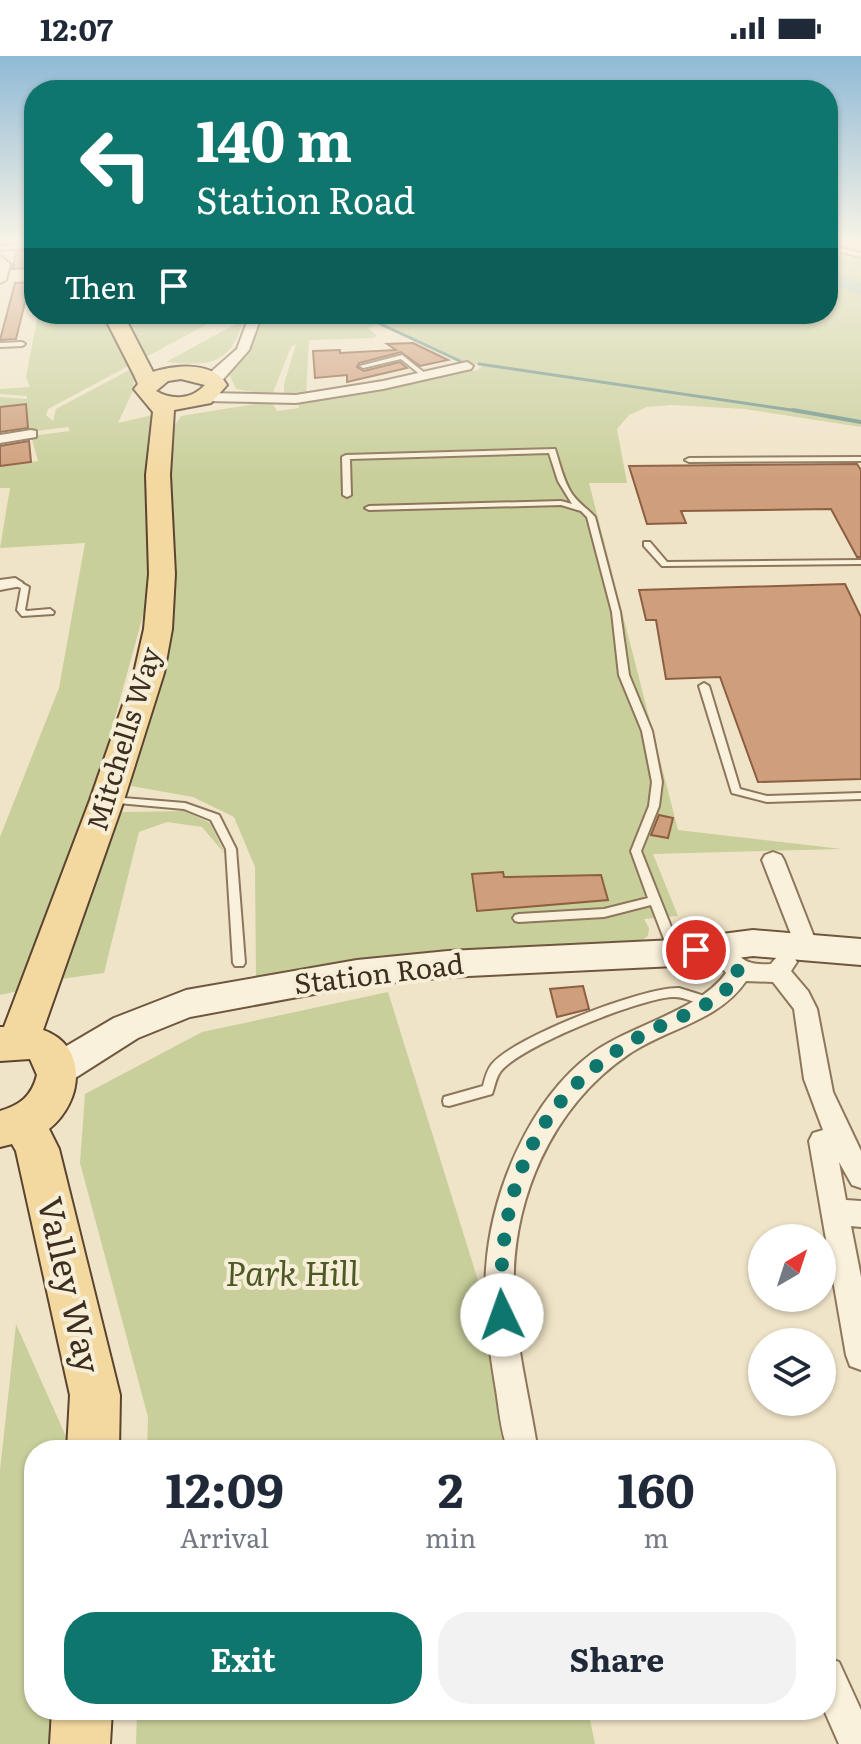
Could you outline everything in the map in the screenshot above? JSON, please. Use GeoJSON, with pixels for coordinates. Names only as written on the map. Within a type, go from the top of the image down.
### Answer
{"type":"FeatureCollection","features":[{"type":"Feature","properties":{"kind":"main road","name":"Mitchells Way"},"geometry":{"type":"LineString","coordinates":[[9,1042],[107,800],[136,719],[158,629],[162,542],[157,404],[137,357],[116,324]]}},
{"type":"Feature","properties":{"kind":"main road"},"geometry":{"type":"LineString","coordinates":[[137,357],[206,382]]}},
{"type":"Feature","properties":{"kind":"main road"},"geometry":{"type":"LineString","coordinates":[[162,376],[206,382],[178,411],[157,404],[162,376]]}},
{"type":"Feature","properties":{"kind":"main road","name":"Station Road"},"geometry":{"type":"LineString","coordinates":[[59,1069],[150,1016],[186,1004],[245,977],[675,953],[753,943],[790,955],[861,952]]}},
{"type":"Feature","properties":{"kind":"main road"},"geometry":{"type":"LineString","coordinates":[[9,1042],[46,1049],[59,1069],[58,1084],[51,1099],[40,1112],[12,1126]]}},
{"type":"Feature","properties":{"kind":"main road","name":"Valley Way"},"geometry":{"type":"LineString","coordinates":[[12,1126],[37,1149],[95,1395],[93,1440]]}},
{"type":"Feature","properties":{"kind":"main road"},"geometry":{"type":"LineString","coordinates":[[80,1744],[81,1720]]}},
{"type":"Feature","properties":{"kind":"street"},"geometry":{"type":"LineString","coordinates":[[252,324],[243,350],[206,382],[237,396],[259,400],[296,399],[467,366]]}},
{"type":"Feature","properties":{"kind":"street"},"geometry":{"type":"LineString","coordinates":[[0,439],[31,434]]}},
{"type":"Feature","properties":{"kind":"street"},"geometry":{"type":"LineString","coordinates":[[773,860],[790,955],[806,1004],[817,1081],[832,1122],[861,1176]]}},
{"type":"Feature","properties":{"kind":"street"},"geometry":{"type":"LineString","coordinates":[[520,1440],[502,1315],[500,1270],[514,1196],[525,1158],[543,1122],[594,1066],[623,1045],[711,1002],[725,992],[740,972],[729,966],[717,948]]}},
{"type":"Feature","properties":{"kind":"street","name":"Station Road"},"geometry":{"type":"LineString","coordinates":[[740,972],[759,975],[790,955]]}},
{"type":"Feature","properties":{"kind":"street"},"geometry":{"type":"LineString","coordinates":[[822,1141],[848,1213],[861,1355]]}},
{"type":"Feature","properties":{"kind":"street"},"geometry":{"type":"LineString","coordinates":[[836,1697],[858,1744]]}},
{"type":"Feature","properties":{"kind":"lane"},"geometry":{"type":"LineString","coordinates":[[0,345],[22,344]]}},
{"type":"Feature","properties":{"kind":"lane"},"geometry":{"type":"LineString","coordinates":[[363,366],[402,357],[424,375]]}},
{"type":"Feature","properties":{"kind":"lane"},"geometry":{"type":"LineString","coordinates":[[347,495],[346,457],[552,451],[569,498],[593,521],[616,612],[624,675],[647,731],[657,782],[654,806],[636,851],[675,953]]}},
{"type":"Feature","properties":{"kind":"lane"},"geometry":{"type":"LineString","coordinates":[[689,460],[861,459]]}},
{"type":"Feature","properties":{"kind":"lane"},"geometry":{"type":"LineString","coordinates":[[369,508],[531,503],[579,507]]}},
{"type":"Feature","properties":{"kind":"lane"},"geometry":{"type":"LineString","coordinates":[[647,544],[665,564],[861,562]]}},
{"type":"Feature","properties":{"kind":"lane"},"geometry":{"type":"LineString","coordinates":[[8,584],[25,587],[21,610],[25,614],[50,612]]}},
{"type":"Feature","properties":{"kind":"lane"},"geometry":{"type":"LineString","coordinates":[[704,686],[736,791],[767,799],[861,796]]}},
{"type":"Feature","properties":{"kind":"lane"},"geometry":{"type":"LineString","coordinates":[[107,800],[185,806],[215,818],[231,849],[245,977]]}},
{"type":"Feature","properties":{"kind":"lane"},"geometry":{"type":"LineString","coordinates":[[519,918],[604,913],[655,900]]}},
{"type":"Feature","properties":{"kind":"lane"},"geometry":{"type":"LineString","coordinates":[[449,1101],[488,1090],[492,1073],[502,1062],[532,1044],[652,994],[677,991],[711,1002]]}},
{"type":"Feature","properties":{"kind":"green space"},"geometry":{"type":"Polygon","coordinates":[[[838,319],[861,319],[861,427],[745,409],[672,405],[647,407],[629,415],[617,429],[627,483],[589,483],[678,830],[842,849],[653,854],[678,916],[644,919],[649,928],[648,936],[640,942],[256,980],[255,867],[234,817],[193,797],[131,786],[171,595],[169,483],[172,429],[181,416],[260,403],[273,404],[277,411],[299,408],[298,401],[462,369],[476,371],[483,365],[458,362],[378,324],[838,324],[838,319]]]}},
{"type":"Feature","properties":{"kind":"green space"},"geometry":{"type":"Polygon","coordinates":[[[36,324],[110,324],[117,345],[134,363],[48,409],[46,415],[53,421],[56,409],[135,367],[133,391],[118,423],[157,414],[153,579],[105,754],[18,991],[0,995],[0,837],[59,688],[85,543],[0,548],[10,488],[0,488],[0,466],[38,461],[31,436],[70,431],[68,427],[28,432],[25,404],[0,407],[0,397],[27,399],[27,396],[0,394],[0,389],[30,387],[26,377],[36,324]]]}},
{"type":"Feature","properties":{"kind":"green space"},"geometry":{"type":"Polygon","coordinates":[[[129,324],[207,324],[148,356],[139,347],[129,324]]]}},
{"type":"Feature","properties":{"kind":"green space"},"geometry":{"type":"Polygon","coordinates":[[[236,324],[242,324],[232,347],[216,360],[194,364],[166,362],[236,324]]]}},
{"type":"Feature","properties":{"kind":"green space"},"geometry":{"type":"Polygon","coordinates":[[[260,324],[378,324],[368,328],[377,336],[373,338],[309,340],[306,395],[284,395],[284,384],[296,344],[291,347],[272,395],[236,389],[227,369],[251,346],[260,324]]]}},
{"type":"Feature","properties":{"kind":"green space"},"geometry":{"type":"Polygon","coordinates":[[[185,811],[210,823],[225,854],[202,827],[167,822],[139,832],[104,973],[61,979],[122,812],[185,811]]]}},
{"type":"Feature","properties":{"kind":"green space","name":"Park Hill"},"geometry":{"type":"Polygon","coordinates":[[[388,992],[528,1440],[147,1440],[148,1417],[80,1163],[85,1094],[202,1032],[388,992]]]}},
{"type":"Feature","properties":{"kind":"green space"},"geometry":{"type":"Polygon","coordinates":[[[16,1324],[68,1440],[24,1440],[24,1720],[52,1720],[50,1744],[0,1744],[0,1470],[16,1324]]]}},
{"type":"Feature","properties":{"kind":"green space"},"geometry":{"type":"Polygon","coordinates":[[[137,1720],[590,1720],[595,1744],[136,1744],[137,1720]]]}},
{"type":"Feature","properties":{"kind":"building"},"geometry":{"type":"Polygon","coordinates":[[[6,319],[21,319],[16,339],[0,340],[6,319]]]}},
{"type":"Feature","properties":{"kind":"building"},"geometry":{"type":"Polygon","coordinates":[[[413,343],[448,360],[420,366],[401,352],[359,363],[357,367],[364,371],[400,362],[407,368],[347,382],[347,375],[315,378],[313,351],[396,350],[387,344],[413,343]]]}},
{"type":"Feature","properties":{"kind":"building"},"geometry":{"type":"Polygon","coordinates":[[[26,404],[28,428],[0,432],[0,407],[26,404]]]}},
{"type":"Feature","properties":{"kind":"building"},"geometry":{"type":"Polygon","coordinates":[[[29,441],[31,462],[0,466],[0,446],[29,441]]]}},
{"type":"Feature","properties":{"kind":"building"},"geometry":{"type":"Polygon","coordinates":[[[857,464],[861,470],[861,557],[857,557],[831,509],[681,511],[686,523],[647,524],[629,466],[857,464]]]}},
{"type":"Feature","properties":{"kind":"building"},"geometry":{"type":"Polygon","coordinates":[[[845,584],[861,617],[861,779],[758,782],[720,677],[666,679],[656,620],[646,620],[639,590],[845,584]]]}},
{"type":"Feature","properties":{"kind":"building"},"geometry":{"type":"Polygon","coordinates":[[[659,815],[673,818],[668,838],[651,835],[659,815]]]}},
{"type":"Feature","properties":{"kind":"building"},"geometry":{"type":"Polygon","coordinates":[[[503,872],[504,877],[601,875],[608,900],[477,911],[472,874],[503,872]]]}},
{"type":"Feature","properties":{"kind":"building"},"geometry":{"type":"Polygon","coordinates":[[[583,986],[589,1009],[557,1017],[550,989],[583,986]]]}},
{"type":"Feature","properties":{"kind":"waterway"},"geometry":{"type":"LineString","coordinates":[[380,324],[460,361]]}},
{"type":"Feature","properties":{"kind":"waterway"},"geometry":{"type":"LineString","coordinates":[[479,364],[801,411]]}},
{"type":"Feature","properties":{"kind":"waterway"},"geometry":{"type":"LineString","coordinates":[[793,410],[801,411]]}},
{"type":"Feature","properties":{"kind":"waterway"},"geometry":{"type":"LineString","coordinates":[[801,411],[805,412]]}},
{"type":"Feature","properties":{"kind":"waterway"},"geometry":{"type":"LineString","coordinates":[[801,411],[861,422]]}},
{"type":"Feature","properties":{"kind":"route"},"geometry":{"type":"LineString","coordinates":[[502,1315],[500,1270],[514,1196],[525,1158],[543,1122],[594,1066],[623,1045],[711,1002],[736,981],[740,972],[729,966],[717,948],[696,950]]}}]}
